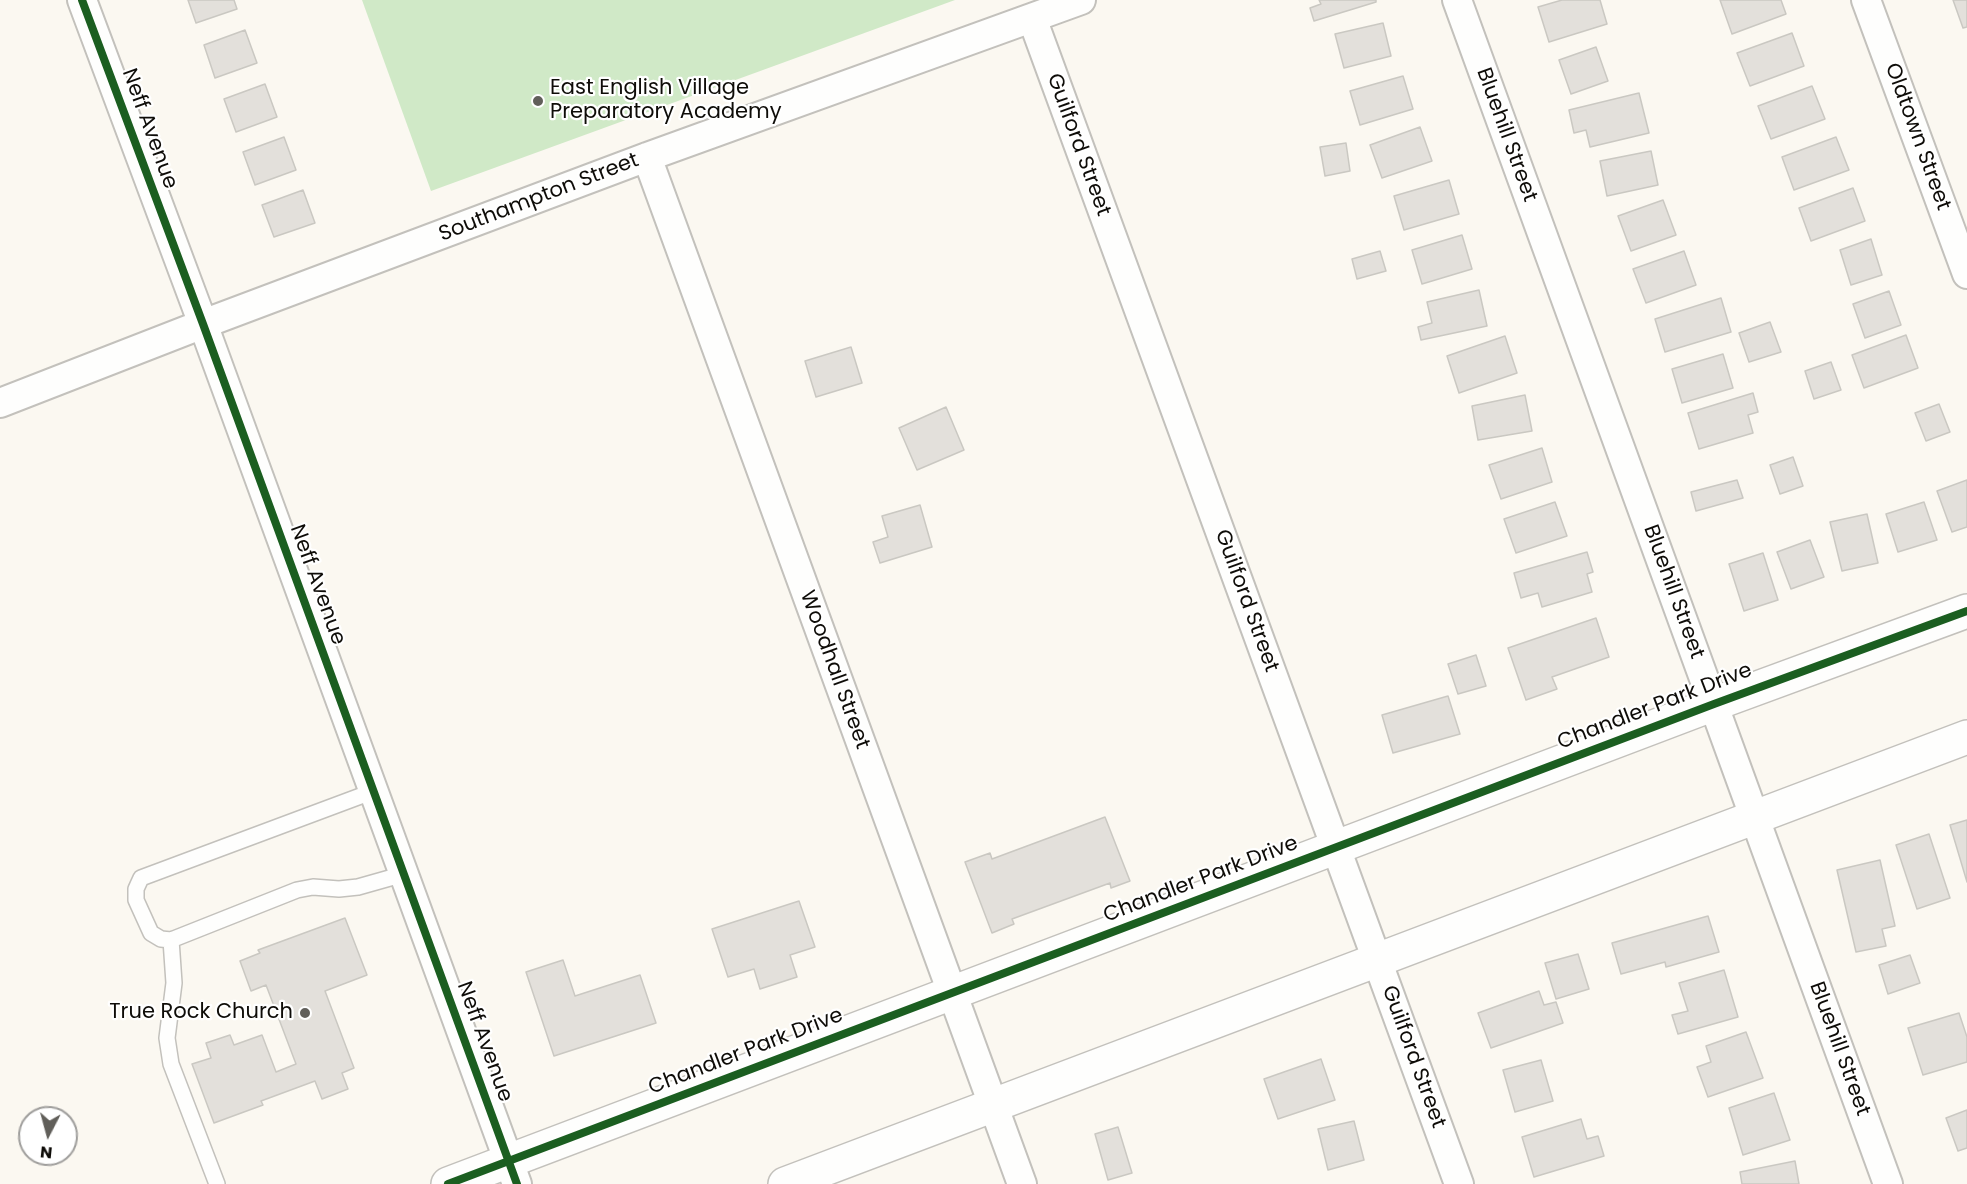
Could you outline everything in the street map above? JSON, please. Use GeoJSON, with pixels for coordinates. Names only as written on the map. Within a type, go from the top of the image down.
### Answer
{"type":"FeatureCollection","features":[{"type":"Feature","properties":{"kind":"street","name":"Neff Avenue"},"geometry":{"type":"LineString","coordinates":[[82,0],[513,1172]]}},
{"type":"Feature","properties":{"kind":"street","name":"Southampton Street"},"geometry":{"type":"LineString","coordinates":[[0,403],[1029,9],[1081,0]]}},
{"type":"Feature","properties":{"kind":"street","name":"Bluehill Street"},"geometry":{"type":"LineString","coordinates":[[1457,0],[1888,1184]]}},
{"type":"Feature","properties":{"kind":"street","name":"Oldtown Street"},"geometry":{"type":"LineString","coordinates":[[1866,0],[1967,274]]}},
{"type":"Feature","properties":{"kind":"street","name":"Guilford Street"},"geometry":{"type":"LineString","coordinates":[[1029,9],[1459,1184]]}},
{"type":"Feature","properties":{"kind":"street","name":"Woodhall Street"},"geometry":{"type":"LineString","coordinates":[[646,157],[1022,1184]]}},
{"type":"Feature","properties":{"kind":"street","name":"Chandler Park Drive"},"geometry":{"type":"LineString","coordinates":[[448,1184],[513,1172],[952,993],[1714,704],[1967,611]]}},
{"type":"Feature","properties":{"kind":"street"},"geometry":{"type":"LineString","coordinates":[[785,1184],[1967,737]]}},
{"type":"Feature","properties":{"kind":"lane"},"geometry":{"type":"LineString","coordinates":[[374,791],[141,878],[136,890],[136,900],[151,933],[161,939],[171,940],[297,890],[313,887],[339,889],[358,887],[404,874]]}},
{"type":"Feature","properties":{"kind":"lane"},"geometry":{"type":"LineString","coordinates":[[171,940],[174,983],[167,1038],[171,1064],[217,1184]]}},
{"type":"Feature","properties":{"kind":"green space","name":"East English Village Preparatory Academy"},"geometry":{"type":"Polygon","coordinates":[[[362,0],[955,0],[431,191],[362,0]]]}},
{"type":"Feature","properties":{"kind":"building"},"geometry":{"type":"Polygon","coordinates":[[[188,0],[234,0],[237,9],[196,23],[188,0]]]}},
{"type":"Feature","properties":{"kind":"building"},"geometry":{"type":"Polygon","coordinates":[[[1319,0],[1376,0],[1376,2],[1314,21],[1310,8],[1321,4],[1319,0]]]}},
{"type":"Feature","properties":{"kind":"building"},"geometry":{"type":"Polygon","coordinates":[[[1562,0],[1600,0],[1607,24],[1549,42],[1538,7],[1562,0]]]}},
{"type":"Feature","properties":{"kind":"building"},"geometry":{"type":"Polygon","coordinates":[[[1720,0],[1781,0],[1786,14],[1732,34],[1720,0]]]}},
{"type":"Feature","properties":{"kind":"building"},"geometry":{"type":"Polygon","coordinates":[[[1953,0],[1967,0],[1967,27],[1963,28],[1953,0]]]}},
{"type":"Feature","properties":{"kind":"building"},"geometry":{"type":"Polygon","coordinates":[[[1383,23],[1391,56],[1344,68],[1335,34],[1383,23]]]}},
{"type":"Feature","properties":{"kind":"building"},"geometry":{"type":"Polygon","coordinates":[[[245,30],[257,63],[215,78],[204,45],[245,30]]]}},
{"type":"Feature","properties":{"kind":"building"},"geometry":{"type":"Polygon","coordinates":[[[1792,33],[1804,66],[1750,86],[1737,53],[1792,33]]]}},
{"type":"Feature","properties":{"kind":"building"},"geometry":{"type":"Polygon","coordinates":[[[1596,47],[1608,81],[1571,94],[1559,60],[1596,47]]]}},
{"type":"Feature","properties":{"kind":"building"},"geometry":{"type":"Polygon","coordinates":[[[1403,76],[1413,109],[1360,125],[1350,91],[1403,76]]]}},
{"type":"Feature","properties":{"kind":"building"},"geometry":{"type":"Polygon","coordinates":[[[265,84],[277,117],[236,132],[224,99],[265,84]]]}},
{"type":"Feature","properties":{"kind":"building"},"geometry":{"type":"Polygon","coordinates":[[[1812,86],[1825,119],[1771,139],[1758,106],[1812,86]]]}},
{"type":"Feature","properties":{"kind":"building"},"geometry":{"type":"Polygon","coordinates":[[[1639,93],[1649,133],[1590,147],[1586,130],[1574,133],[1569,110],[1639,93]]]}},
{"type":"Feature","properties":{"kind":"building"},"geometry":{"type":"Polygon","coordinates":[[[1420,127],[1432,161],[1382,178],[1370,145],[1420,127]]]}},
{"type":"Feature","properties":{"kind":"building"},"geometry":{"type":"Polygon","coordinates":[[[284,137],[296,170],[255,185],[243,152],[284,137]]]}},
{"type":"Feature","properties":{"kind":"building"},"geometry":{"type":"Polygon","coordinates":[[[1836,137],[1849,170],[1794,190],[1782,157],[1836,137]]]}},
{"type":"Feature","properties":{"kind":"building"},"geometry":{"type":"Polygon","coordinates":[[[1346,143],[1350,171],[1325,176],[1320,147],[1346,143]]]}},
{"type":"Feature","properties":{"kind":"building"},"geometry":{"type":"Polygon","coordinates":[[[1651,151],[1658,185],[1607,196],[1600,161],[1651,151]]]}},
{"type":"Feature","properties":{"kind":"building"},"geometry":{"type":"Polygon","coordinates":[[[1449,180],[1459,214],[1404,230],[1394,196],[1449,180]]]}},
{"type":"Feature","properties":{"kind":"building"},"geometry":{"type":"Polygon","coordinates":[[[1853,188],[1865,221],[1811,241],[1799,208],[1853,188]]]}},
{"type":"Feature","properties":{"kind":"building"},"geometry":{"type":"Polygon","coordinates":[[[303,190],[315,223],[274,237],[262,205],[303,190]]]}},
{"type":"Feature","properties":{"kind":"building"},"geometry":{"type":"Polygon","coordinates":[[[1663,200],[1676,235],[1631,251],[1618,216],[1663,200]]]}},
{"type":"Feature","properties":{"kind":"building"},"geometry":{"type":"Polygon","coordinates":[[[1462,235],[1472,269],[1422,284],[1412,250],[1462,235]]]}},
{"type":"Feature","properties":{"kind":"building"},"geometry":{"type":"Polygon","coordinates":[[[1871,239],[1882,275],[1851,285],[1840,250],[1871,239]]]}},
{"type":"Feature","properties":{"kind":"building"},"geometry":{"type":"Polygon","coordinates":[[[1380,251],[1386,271],[1357,279],[1352,259],[1380,251]]]}},
{"type":"Feature","properties":{"kind":"building"},"geometry":{"type":"Polygon","coordinates":[[[1684,251],[1696,285],[1646,303],[1633,269],[1684,251]]]}},
{"type":"Feature","properties":{"kind":"building"},"geometry":{"type":"Polygon","coordinates":[[[1479,290],[1487,326],[1421,340],[1418,327],[1432,323],[1427,302],[1479,290]]]}},
{"type":"Feature","properties":{"kind":"building"},"geometry":{"type":"Polygon","coordinates":[[[1889,291],[1901,325],[1865,338],[1853,304],[1889,291]]]}},
{"type":"Feature","properties":{"kind":"building"},"geometry":{"type":"Polygon","coordinates":[[[1721,298],[1731,332],[1665,352],[1655,319],[1721,298]]]}},
{"type":"Feature","properties":{"kind":"building"},"geometry":{"type":"Polygon","coordinates":[[[1770,322],[1781,352],[1749,362],[1739,333],[1770,322]]]}},
{"type":"Feature","properties":{"kind":"building"},"geometry":{"type":"Polygon","coordinates":[[[1906,335],[1918,368],[1864,388],[1852,355],[1906,335]]]}},
{"type":"Feature","properties":{"kind":"building"},"geometry":{"type":"Polygon","coordinates":[[[1505,336],[1517,373],[1459,393],[1447,356],[1505,336]]]}},
{"type":"Feature","properties":{"kind":"building"},"geometry":{"type":"Polygon","coordinates":[[[851,347],[862,383],[816,397],[805,361],[851,347]]]}},
{"type":"Feature","properties":{"kind":"building"},"geometry":{"type":"Polygon","coordinates":[[[1723,354],[1733,388],[1682,403],[1672,369],[1723,354]]]}},
{"type":"Feature","properties":{"kind":"building"},"geometry":{"type":"Polygon","coordinates":[[[1831,362],[1841,390],[1814,399],[1805,371],[1831,362]]]}},
{"type":"Feature","properties":{"kind":"building"},"geometry":{"type":"Polygon","coordinates":[[[1753,393],[1758,412],[1748,415],[1753,433],[1699,449],[1688,413],[1753,393]]]}},
{"type":"Feature","properties":{"kind":"building"},"geometry":{"type":"Polygon","coordinates":[[[1525,395],[1532,431],[1478,440],[1472,406],[1525,395]]]}},
{"type":"Feature","properties":{"kind":"building"},"geometry":{"type":"Polygon","coordinates":[[[1939,404],[1950,432],[1926,441],[1915,413],[1939,404]]]}},
{"type":"Feature","properties":{"kind":"building"},"geometry":{"type":"Polygon","coordinates":[[[946,407],[964,450],[917,470],[899,428],[946,407]]]}},
{"type":"Feature","properties":{"kind":"building"},"geometry":{"type":"Polygon","coordinates":[[[1542,448],[1552,482],[1501,499],[1489,465],[1542,448]]]}},
{"type":"Feature","properties":{"kind":"building"},"geometry":{"type":"Polygon","coordinates":[[[1793,457],[1803,486],[1780,494],[1770,465],[1793,457]]]}},
{"type":"Feature","properties":{"kind":"building"},"geometry":{"type":"Polygon","coordinates":[[[1737,480],[1743,498],[1696,511],[1691,492],[1737,480]]]}},
{"type":"Feature","properties":{"kind":"building"},"geometry":{"type":"Polygon","coordinates":[[[1967,480],[1967,527],[1952,532],[1937,491],[1967,480]]]}},
{"type":"Feature","properties":{"kind":"building"},"geometry":{"type":"Polygon","coordinates":[[[1555,502],[1567,536],[1516,553],[1504,519],[1555,502]]]}},
{"type":"Feature","properties":{"kind":"building"},"geometry":{"type":"Polygon","coordinates":[[[1924,502],[1937,540],[1898,552],[1886,514],[1924,502]]]}},
{"type":"Feature","properties":{"kind":"building"},"geometry":{"type":"Polygon","coordinates":[[[920,505],[932,547],[880,563],[873,542],[888,537],[882,516],[920,505]]]}},
{"type":"Feature","properties":{"kind":"building"},"geometry":{"type":"Polygon","coordinates":[[[1867,514],[1878,563],[1842,571],[1830,522],[1867,514]]]}},
{"type":"Feature","properties":{"kind":"building"},"geometry":{"type":"Polygon","coordinates":[[[1810,540],[1824,577],[1791,589],[1777,552],[1810,540]]]}},
{"type":"Feature","properties":{"kind":"building"},"geometry":{"type":"Polygon","coordinates":[[[1587,552],[1593,572],[1587,574],[1592,592],[1542,607],[1538,593],[1521,598],[1514,573],[1587,552]]]}},
{"type":"Feature","properties":{"kind":"building"},"geometry":{"type":"Polygon","coordinates":[[[1763,553],[1778,600],[1744,611],[1729,564],[1763,553]]]}},
{"type":"Feature","properties":{"kind":"building"},"geometry":{"type":"Polygon","coordinates":[[[1596,618],[1609,657],[1552,677],[1557,689],[1526,700],[1508,648],[1596,618]]]}},
{"type":"Feature","properties":{"kind":"building"},"geometry":{"type":"Polygon","coordinates":[[[1476,655],[1486,686],[1458,694],[1448,664],[1476,655]]]}},
{"type":"Feature","properties":{"kind":"building"},"geometry":{"type":"Polygon","coordinates":[[[1448,696],[1460,734],[1393,753],[1382,715],[1448,696]]]}},
{"type":"Feature","properties":{"kind":"building"},"geometry":{"type":"Polygon","coordinates":[[[1105,817],[1130,881],[1111,888],[1110,883],[1012,919],[1014,924],[992,933],[965,862],[990,853],[992,859],[1105,817]]]}},
{"type":"Feature","properties":{"kind":"building"},"geometry":{"type":"Polygon","coordinates":[[[1967,820],[1967,882],[1950,825],[1967,820]]]}},
{"type":"Feature","properties":{"kind":"building"},"geometry":{"type":"Polygon","coordinates":[[[1929,834],[1950,898],[1917,909],[1896,845],[1929,834]]]}},
{"type":"Feature","properties":{"kind":"building"},"geometry":{"type":"Polygon","coordinates":[[[1880,860],[1895,926],[1882,929],[1886,946],[1856,952],[1837,870],[1880,860]]]}},
{"type":"Feature","properties":{"kind":"building"},"geometry":{"type":"Polygon","coordinates":[[[799,901],[815,947],[790,955],[797,977],[760,989],[754,969],[728,977],[712,929],[799,901]]]}},
{"type":"Feature","properties":{"kind":"building"},"geometry":{"type":"Polygon","coordinates":[[[1708,916],[1719,952],[1666,967],[1665,962],[1621,974],[1612,943],[1708,916]]]}},
{"type":"Feature","properties":{"kind":"building","name":"True Rock Church"},"geometry":{"type":"Polygon","coordinates":[[[345,918],[367,975],[325,991],[354,1068],[342,1073],[348,1089],[322,1099],[315,1081],[261,1101],[263,1105],[214,1123],[192,1064],[211,1058],[206,1043],[230,1035],[234,1045],[262,1035],[276,1072],[296,1064],[266,985],[251,991],[240,961],[260,953],[258,950],[345,918]]]}},
{"type":"Feature","properties":{"kind":"building"},"geometry":{"type":"Polygon","coordinates":[[[1578,954],[1589,989],[1556,999],[1545,963],[1578,954]]]}},
{"type":"Feature","properties":{"kind":"building"},"geometry":{"type":"Polygon","coordinates":[[[1910,955],[1920,983],[1888,994],[1879,965],[1910,955]]]}},
{"type":"Feature","properties":{"kind":"building"},"geometry":{"type":"Polygon","coordinates":[[[563,960],[575,996],[640,975],[656,1023],[554,1056],[526,972],[563,960]]]}},
{"type":"Feature","properties":{"kind":"building"},"geometry":{"type":"Polygon","coordinates":[[[1724,970],[1738,1017],[1678,1034],[1672,1015],[1688,1011],[1679,983],[1724,970]]]}},
{"type":"Feature","properties":{"kind":"building"},"geometry":{"type":"Polygon","coordinates":[[[1539,991],[1544,1005],[1556,1002],[1563,1023],[1491,1048],[1478,1013],[1539,991]]]}},
{"type":"Feature","properties":{"kind":"building"},"geometry":{"type":"Polygon","coordinates":[[[1959,1013],[1967,1037],[1967,1062],[1923,1075],[1908,1028],[1959,1013]]]}},
{"type":"Feature","properties":{"kind":"building"},"geometry":{"type":"Polygon","coordinates":[[[1746,1032],[1763,1078],[1708,1097],[1697,1067],[1711,1062],[1706,1046],[1746,1032]]]}},
{"type":"Feature","properties":{"kind":"building"},"geometry":{"type":"Polygon","coordinates":[[[1321,1059],[1335,1100],[1278,1119],[1264,1079],[1321,1059]]]}},
{"type":"Feature","properties":{"kind":"building"},"geometry":{"type":"Polygon","coordinates":[[[1541,1060],[1553,1101],[1515,1112],[1503,1070],[1541,1060]]]}},
{"type":"Feature","properties":{"kind":"building"},"geometry":{"type":"Polygon","coordinates":[[[1774,1093],[1790,1140],[1743,1155],[1729,1108],[1774,1093]]]}},
{"type":"Feature","properties":{"kind":"building"},"geometry":{"type":"Polygon","coordinates":[[[1967,1110],[1967,1148],[1958,1151],[1946,1118],[1967,1110]]]}},
{"type":"Feature","properties":{"kind":"building"},"geometry":{"type":"Polygon","coordinates":[[[1581,1119],[1587,1139],[1598,1136],[1604,1156],[1534,1177],[1522,1137],[1581,1119]]]}},
{"type":"Feature","properties":{"kind":"building"},"geometry":{"type":"Polygon","coordinates":[[[1354,1121],[1364,1160],[1328,1170],[1318,1129],[1354,1121]]]}},
{"type":"Feature","properties":{"kind":"building"},"geometry":{"type":"Polygon","coordinates":[[[1118,1127],[1132,1173],[1108,1180],[1095,1134],[1118,1127]]]}},
{"type":"Feature","properties":{"kind":"building"},"geometry":{"type":"Polygon","coordinates":[[[1795,1161],[1799,1184],[1742,1184],[1740,1172],[1795,1161]]]}},
{"type":"Feature","properties":{"kind":"cycle path"},"geometry":{"type":"LineString","coordinates":[[82,0],[203,324],[517,1184]]}},
{"type":"Feature","properties":{"kind":"cycle path"},"geometry":{"type":"LineString","coordinates":[[448,1184],[1714,704],[1967,611]]}},
{"type":"Feature","properties":{"kind":"place","name":"East English Village Preparatory Academy"},"geometry":{"type":"Point","coordinates":[538,101]}},
{"type":"Feature","properties":{"kind":"place","name":"True Rock Church"},"geometry":{"type":"Point","coordinates":[305,1013]}}]}
